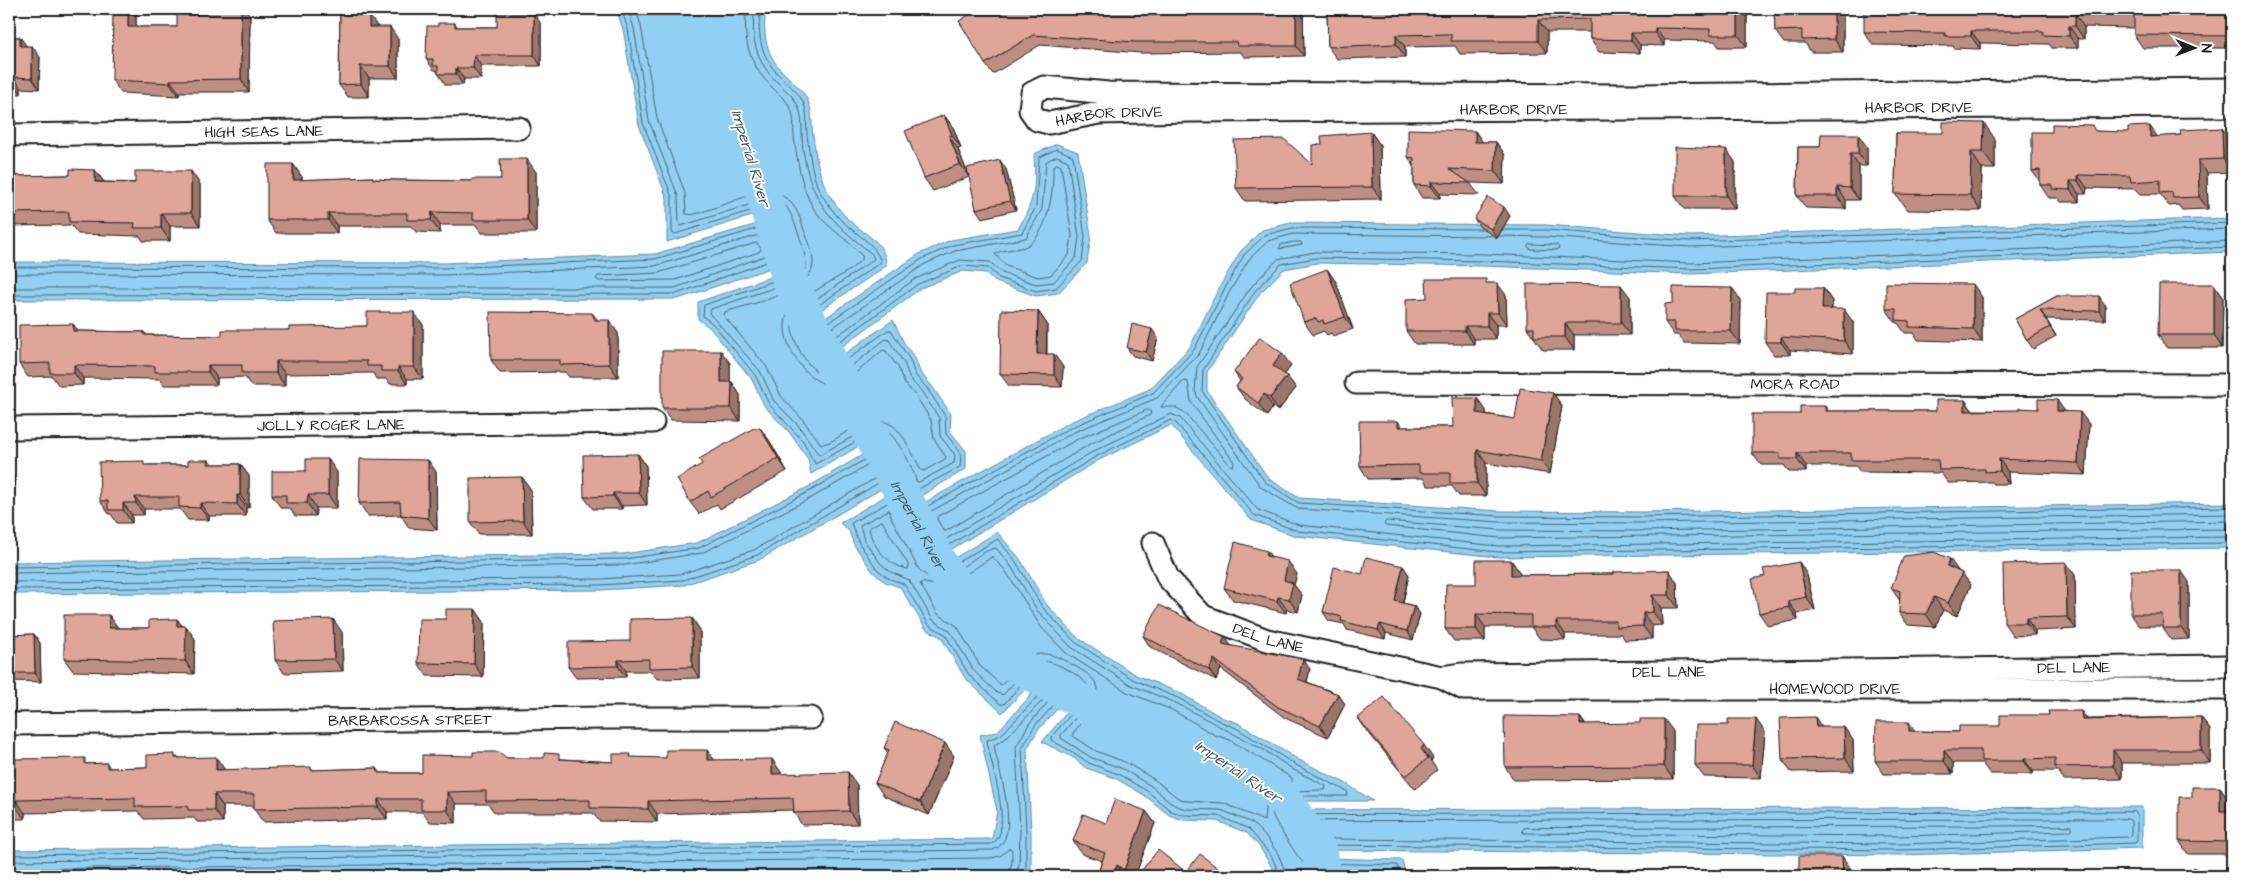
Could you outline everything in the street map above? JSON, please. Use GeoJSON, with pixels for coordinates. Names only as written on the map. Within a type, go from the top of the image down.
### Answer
{"type":"FeatureCollection","features":[{"type":"Feature","properties":{"kind":"street","name":"HARBOR DRIVE"},"geometry":{"type":"LineString","coordinates":[[2232,89],[1632,95],[1108,93],[1044,86],[1032,93],[1030,110],[1037,120],[1048,123],[1099,113],[1191,111],[2232,106]]}},
{"type":"Feature","properties":{"kind":"street","name":"HIGH SEAS LANE"},"geometry":{"type":"LineString","coordinates":[[9,135],[519,128]]}},
{"type":"Feature","properties":{"kind":"street","name":"MORA ROAD"},"geometry":{"type":"LineString","coordinates":[[1356,382],[2232,386]]}},
{"type":"Feature","properties":{"kind":"street","name":"JOLLY ROGER LANE"},"geometry":{"type":"LineString","coordinates":[[9,428],[654,422]]}},
{"type":"Feature","properties":{"kind":"street","name":"DEL LANE"},"geometry":{"type":"LineString","coordinates":[[1152,543],[1168,578],[1203,616],[1267,640],[1442,677],[1462,674],[2232,666]]}},
{"type":"Feature","properties":{"kind":"street","name":"HOMEWOOD DRIVE"},"geometry":{"type":"LineString","coordinates":[[1442,677],[1464,689],[2232,689]]}},
{"type":"Feature","properties":{"kind":"street","name":"BARBAROSSA STREET"},"geometry":{"type":"LineString","coordinates":[[9,724],[811,718]]}},
{"type":"Feature","properties":{"kind":"water"},"geometry":{"type":"Polygon","coordinates":[[[616,9],[766,9],[765,36],[767,45],[779,68],[804,93],[810,105],[816,158],[830,196],[850,221],[877,243],[885,257],[886,266],[806,320],[804,325],[810,346],[819,359],[829,365],[893,320],[905,345],[915,358],[920,372],[951,414],[950,431],[966,451],[966,469],[902,507],[902,514],[930,564],[936,567],[942,566],[997,532],[1020,559],[1046,604],[1078,638],[1136,675],[1180,693],[1223,718],[1238,723],[1299,760],[1345,783],[1373,801],[1292,801],[1284,805],[1284,815],[1311,855],[1316,858],[1402,860],[1406,876],[1277,876],[1259,846],[1247,833],[1217,821],[1183,820],[1169,815],[1144,795],[1115,778],[1086,768],[1074,758],[1042,742],[1079,698],[1079,692],[1067,682],[1042,672],[1002,713],[965,678],[941,637],[926,629],[900,587],[885,582],[873,572],[854,545],[849,531],[840,523],[904,485],[903,477],[885,443],[880,439],[871,439],[811,474],[808,459],[789,432],[765,407],[751,378],[710,328],[698,319],[698,302],[788,271],[793,268],[794,261],[780,217],[774,211],[768,211],[667,242],[667,198],[639,125],[623,29],[616,9]]]}},
{"type":"Feature","properties":{"kind":"water"},"geometry":{"type":"Polygon","coordinates":[[[1057,144],[1078,152],[1091,236],[1087,263],[1058,293],[1036,296],[996,282],[986,273],[963,271],[921,288],[828,357],[812,327],[919,254],[951,240],[1018,229],[1028,210],[1033,193],[1035,176],[1034,154],[1057,144]]]}},
{"type":"Feature","properties":{"kind":"water"},"geometry":{"type":"Polygon","coordinates":[[[2232,218],[2232,252],[1692,274],[1482,266],[1317,263],[1284,269],[1260,293],[1207,372],[1207,391],[1269,479],[1299,498],[1500,511],[1641,512],[2232,503],[2232,548],[1498,557],[1296,536],[1251,520],[1171,425],[1099,460],[937,558],[911,510],[1070,422],[1150,389],[1190,347],[1219,288],[1240,252],[1262,230],[1291,223],[1546,225],[1690,236],[2232,218]]]}},
{"type":"Feature","properties":{"kind":"water"},"geometry":{"type":"Polygon","coordinates":[[[771,220],[785,263],[678,299],[9,300],[9,262],[444,263],[655,254],[771,220]]]}},
{"type":"Feature","properties":{"kind":"water"},"geometry":{"type":"Polygon","coordinates":[[[876,447],[895,481],[759,560],[684,585],[601,590],[9,594],[9,562],[623,554],[697,543],[808,487],[876,447]]]}},
{"type":"Feature","properties":{"kind":"water"},"geometry":{"type":"Polygon","coordinates":[[[1044,681],[1070,695],[1038,730],[1027,749],[1031,871],[1024,876],[9,876],[9,850],[992,839],[997,811],[980,735],[997,732],[1044,681]]]}},
{"type":"Feature","properties":{"kind":"water"},"geometry":{"type":"Polygon","coordinates":[[[2142,807],[2142,848],[1899,855],[1319,850],[1292,810],[2142,807]]]}},
{"type":"Feature","properties":{"kind":"building"},"geometry":{"type":"Polygon","coordinates":[[[113,9],[128,9],[128,27],[177,27],[177,9],[241,9],[241,79],[170,80],[170,83],[112,80],[113,9]]]}},
{"type":"Feature","properties":{"kind":"building"},"geometry":{"type":"Polygon","coordinates":[[[340,9],[358,9],[358,15],[369,15],[369,27],[390,27],[390,66],[360,66],[361,84],[339,85],[340,9]]]}},
{"type":"Feature","properties":{"kind":"building"},"geometry":{"type":"Polygon","coordinates":[[[979,9],[1296,9],[1296,46],[1237,46],[1237,42],[1135,42],[1033,35],[985,64],[959,21],[979,9]]]}},
{"type":"Feature","properties":{"kind":"building"},"geometry":{"type":"Polygon","coordinates":[[[1327,9],[1738,9],[1738,35],[1710,35],[1710,29],[1655,28],[1655,33],[1631,33],[1631,40],[1590,39],[1590,19],[1538,20],[1538,41],[1451,41],[1451,34],[1396,35],[1396,44],[1328,47],[1327,9]]]}},
{"type":"Feature","properties":{"kind":"building"},"geometry":{"type":"Polygon","coordinates":[[[1774,9],[1834,9],[1834,39],[1802,40],[1802,30],[1775,31],[1774,9]]]}},
{"type":"Feature","properties":{"kind":"building"},"geometry":{"type":"Polygon","coordinates":[[[1864,9],[2232,9],[2232,36],[2134,35],[2134,15],[2075,14],[2075,26],[2069,26],[2069,36],[2043,35],[2043,31],[1971,31],[1971,36],[1945,36],[1945,33],[1864,32],[1864,9]]]}},
{"type":"Feature","properties":{"kind":"building"},"geometry":{"type":"Polygon","coordinates":[[[497,13],[534,13],[534,55],[474,55],[473,68],[456,68],[456,74],[438,74],[438,66],[433,66],[433,59],[426,59],[427,26],[438,26],[438,23],[455,23],[455,27],[497,27],[497,13]]]}},
{"type":"Feature","properties":{"kind":"building"},"geometry":{"type":"Polygon","coordinates":[[[9,37],[20,37],[20,46],[32,46],[32,78],[14,77],[14,83],[9,83],[9,37]]]}},
{"type":"Feature","properties":{"kind":"building"},"geometry":{"type":"Polygon","coordinates":[[[944,115],[952,135],[949,136],[960,164],[924,178],[905,131],[944,115]]]}},
{"type":"Feature","properties":{"kind":"building"},"geometry":{"type":"Polygon","coordinates":[[[1943,122],[1984,123],[1983,152],[1971,152],[1970,195],[1895,194],[1896,133],[1943,133],[1943,122]]]}},
{"type":"Feature","properties":{"kind":"building"},"geometry":{"type":"Polygon","coordinates":[[[2052,124],[2092,125],[2095,131],[2128,132],[2128,127],[2150,126],[2150,137],[2181,135],[2180,130],[2222,128],[2223,159],[2198,160],[2199,197],[2173,198],[2172,192],[2160,193],[2160,180],[2131,182],[2130,176],[2078,175],[2078,181],[2070,181],[2070,190],[2052,189],[2052,185],[2040,185],[2040,170],[2032,171],[2032,132],[2052,132],[2052,124]]]}},
{"type":"Feature","properties":{"kind":"building"},"geometry":{"type":"Polygon","coordinates":[[[1408,129],[1475,131],[1475,142],[1496,142],[1495,171],[1449,169],[1470,183],[1431,182],[1431,186],[1414,185],[1414,158],[1408,157],[1408,129]]]}},
{"type":"Feature","properties":{"kind":"building"},"geometry":{"type":"Polygon","coordinates":[[[1371,132],[1372,187],[1236,188],[1234,140],[1284,139],[1312,164],[1312,145],[1322,144],[1321,136],[1371,132]]]}},
{"type":"Feature","properties":{"kind":"building"},"geometry":{"type":"Polygon","coordinates":[[[1821,134],[1858,134],[1858,154],[1850,154],[1850,188],[1837,187],[1837,196],[1797,196],[1798,147],[1820,147],[1821,134]]]}},
{"type":"Feature","properties":{"kind":"building"},"geometry":{"type":"Polygon","coordinates":[[[1675,147],[1726,149],[1726,196],[1675,196],[1675,147]]]}},
{"type":"Feature","properties":{"kind":"building"},"geometry":{"type":"Polygon","coordinates":[[[500,159],[527,159],[527,220],[473,220],[473,213],[432,212],[431,220],[407,220],[407,213],[328,213],[328,220],[267,220],[267,164],[293,164],[293,180],[373,177],[373,179],[393,180],[472,181],[472,179],[501,179],[500,159]]]}},
{"type":"Feature","properties":{"kind":"building"},"geometry":{"type":"Polygon","coordinates":[[[1000,160],[1010,201],[976,209],[967,168],[1000,160]]]}},
{"type":"Feature","properties":{"kind":"building"},"geometry":{"type":"Polygon","coordinates":[[[70,169],[95,170],[95,182],[135,183],[135,171],[191,171],[191,213],[161,213],[161,228],[134,228],[135,223],[69,222],[69,212],[9,213],[9,176],[70,175],[70,169]]]}},
{"type":"Feature","properties":{"kind":"building"},"geometry":{"type":"Polygon","coordinates":[[[1488,197],[1504,207],[1491,229],[1474,219],[1488,197]]]}},
{"type":"Feature","properties":{"kind":"building"},"geometry":{"type":"Polygon","coordinates":[[[1327,269],[1345,317],[1324,324],[1323,320],[1318,322],[1316,318],[1304,322],[1290,283],[1327,269]]]}},
{"type":"Feature","properties":{"kind":"building"},"geometry":{"type":"Polygon","coordinates":[[[1426,279],[1486,279],[1486,283],[1497,283],[1498,313],[1487,313],[1487,326],[1465,326],[1465,331],[1406,331],[1406,299],[1427,298],[1426,279]]]}},
{"type":"Feature","properties":{"kind":"building"},"geometry":{"type":"Polygon","coordinates":[[[1886,283],[1973,284],[1973,329],[1909,327],[1909,321],[1896,320],[1896,309],[1886,309],[1886,283]]]}},
{"type":"Feature","properties":{"kind":"building"},"geometry":{"type":"Polygon","coordinates":[[[1527,284],[1621,285],[1621,323],[1565,323],[1565,337],[1534,337],[1534,328],[1527,328],[1527,284]]]}},
{"type":"Feature","properties":{"kind":"building"},"geometry":{"type":"Polygon","coordinates":[[[2159,284],[2214,284],[2214,335],[2158,335],[2159,284]]]}},
{"type":"Feature","properties":{"kind":"building"},"geometry":{"type":"Polygon","coordinates":[[[1673,287],[1732,288],[1731,331],[1675,331],[1675,322],[1665,322],[1665,304],[1673,303],[1673,287]]]}},
{"type":"Feature","properties":{"kind":"building"},"geometry":{"type":"Polygon","coordinates":[[[1795,288],[1823,288],[1822,309],[1844,309],[1844,341],[1781,337],[1781,342],[1765,342],[1766,292],[1795,292],[1795,288]]]}},
{"type":"Feature","properties":{"kind":"building"},"geometry":{"type":"Polygon","coordinates":[[[2057,296],[2099,296],[2099,311],[2040,310],[2050,327],[2027,340],[2015,319],[2057,296]]]}},
{"type":"Feature","properties":{"kind":"building"},"geometry":{"type":"Polygon","coordinates":[[[1001,310],[1038,311],[1037,354],[1054,354],[1054,375],[1000,374],[1001,310]]]}},
{"type":"Feature","properties":{"kind":"building"},"geometry":{"type":"Polygon","coordinates":[[[367,312],[414,312],[414,367],[398,367],[398,371],[381,371],[381,366],[367,366],[367,361],[276,361],[276,373],[242,373],[242,365],[208,365],[208,372],[155,372],[155,366],[74,365],[74,373],[50,373],[50,363],[19,364],[19,325],[73,324],[73,331],[144,332],[144,335],[222,336],[222,330],[289,330],[289,327],[367,326],[367,312]]]}},
{"type":"Feature","properties":{"kind":"building"},"geometry":{"type":"Polygon","coordinates":[[[490,312],[592,313],[595,320],[609,320],[609,364],[560,365],[560,360],[491,360],[490,312]]]}},
{"type":"Feature","properties":{"kind":"building"},"geometry":{"type":"Polygon","coordinates":[[[1132,324],[1152,329],[1146,352],[1127,348],[1132,324]]]}},
{"type":"Feature","properties":{"kind":"building"},"geometry":{"type":"Polygon","coordinates":[[[1260,337],[1282,353],[1273,366],[1287,376],[1270,398],[1264,394],[1258,403],[1236,387],[1242,379],[1234,372],[1260,337]]]}},
{"type":"Feature","properties":{"kind":"building"},"geometry":{"type":"Polygon","coordinates":[[[662,351],[721,351],[721,382],[732,382],[731,408],[662,408],[662,351]]]}},
{"type":"Feature","properties":{"kind":"building"},"geometry":{"type":"Polygon","coordinates":[[[1520,388],[1553,393],[1541,461],[1477,450],[1477,483],[1450,483],[1450,473],[1419,473],[1419,465],[1360,466],[1359,421],[1398,421],[1398,427],[1453,427],[1452,398],[1477,398],[1477,413],[1515,419],[1520,388]]]}},
{"type":"Feature","properties":{"kind":"building"},"geometry":{"type":"Polygon","coordinates":[[[2038,399],[2057,400],[2057,411],[2080,412],[2078,463],[1999,459],[2000,471],[1985,472],[1985,469],[1939,470],[1938,460],[1851,460],[1851,453],[1797,453],[1797,459],[1780,459],[1780,453],[1752,453],[1752,414],[1800,414],[1800,406],[1825,406],[1825,411],[1936,411],[1936,400],[1965,400],[1965,411],[2019,410],[2019,408],[2038,409],[2038,399]]]}},
{"type":"Feature","properties":{"kind":"building"},"geometry":{"type":"Polygon","coordinates":[[[754,428],[760,428],[778,458],[711,497],[708,491],[690,502],[677,479],[702,464],[699,459],[754,428]]]}},
{"type":"Feature","properties":{"kind":"building"},"geometry":{"type":"Polygon","coordinates":[[[638,454],[639,493],[613,493],[613,496],[584,497],[583,455],[638,454]]]}},
{"type":"Feature","properties":{"kind":"building"},"geometry":{"type":"Polygon","coordinates":[[[306,459],[328,459],[328,495],[308,495],[307,503],[286,503],[286,495],[272,495],[272,471],[306,471],[306,459]]]}},
{"type":"Feature","properties":{"kind":"building"},"geometry":{"type":"Polygon","coordinates":[[[360,459],[428,460],[428,518],[401,515],[400,502],[359,503],[360,459]]]}},
{"type":"Feature","properties":{"kind":"building"},"geometry":{"type":"Polygon","coordinates":[[[188,460],[209,460],[208,464],[240,464],[240,495],[237,495],[237,504],[200,503],[200,508],[179,507],[179,497],[135,497],[136,503],[123,503],[123,510],[108,510],[108,501],[100,501],[99,462],[144,461],[144,465],[188,465],[188,460]]]}},
{"type":"Feature","properties":{"kind":"building"},"geometry":{"type":"Polygon","coordinates":[[[522,477],[523,521],[470,522],[470,478],[522,477]]]}},
{"type":"Feature","properties":{"kind":"building"},"geometry":{"type":"Polygon","coordinates":[[[1235,542],[1267,551],[1266,556],[1288,561],[1284,580],[1293,583],[1289,599],[1278,597],[1277,601],[1224,588],[1235,542]]]}},
{"type":"Feature","properties":{"kind":"building"},"geometry":{"type":"Polygon","coordinates":[[[1934,552],[1950,559],[1947,566],[1962,573],[1948,603],[1934,597],[1926,614],[1899,613],[1900,591],[1891,588],[1904,556],[1934,552]]]}},
{"type":"Feature","properties":{"kind":"building"},"geometry":{"type":"Polygon","coordinates":[[[1366,557],[1403,566],[1395,601],[1414,606],[1407,631],[1380,624],[1378,630],[1341,621],[1342,617],[1323,612],[1334,567],[1362,574],[1366,557]]]}},
{"type":"Feature","properties":{"kind":"building"},"geometry":{"type":"Polygon","coordinates":[[[1476,560],[1511,560],[1511,575],[1614,574],[1614,572],[1669,570],[1669,595],[1652,595],[1653,612],[1643,613],[1643,626],[1616,627],[1616,621],[1556,621],[1556,627],[1531,627],[1531,615],[1476,614],[1476,629],[1445,629],[1446,584],[1476,584],[1476,560]]]}},
{"type":"Feature","properties":{"kind":"building"},"geometry":{"type":"Polygon","coordinates":[[[1799,562],[1806,597],[1788,601],[1789,607],[1759,613],[1752,579],[1765,576],[1763,569],[1799,562]]]}},
{"type":"Feature","properties":{"kind":"building"},"geometry":{"type":"Polygon","coordinates":[[[2066,562],[2067,617],[2026,618],[2026,623],[2004,623],[2003,564],[2066,562]]]}},
{"type":"Feature","properties":{"kind":"building"},"geometry":{"type":"Polygon","coordinates":[[[2131,570],[2181,570],[2181,628],[2163,628],[2162,614],[2131,614],[2131,570]]]}},
{"type":"Feature","properties":{"kind":"building"},"geometry":{"type":"Polygon","coordinates":[[[1159,605],[1225,637],[1222,644],[1303,659],[1298,679],[1338,694],[1320,726],[1278,707],[1214,659],[1209,670],[1143,636],[1159,605]]]}},
{"type":"Feature","properties":{"kind":"building"},"geometry":{"type":"Polygon","coordinates":[[[446,609],[475,609],[474,664],[418,663],[419,619],[446,619],[446,609]]]}},
{"type":"Feature","properties":{"kind":"building"},"geometry":{"type":"Polygon","coordinates":[[[64,615],[109,615],[109,628],[149,628],[149,620],[177,619],[177,626],[186,626],[185,661],[64,659],[64,615]]]}},
{"type":"Feature","properties":{"kind":"building"},"geometry":{"type":"Polygon","coordinates":[[[692,618],[692,667],[649,668],[649,659],[618,660],[618,666],[568,667],[568,642],[630,641],[630,619],[692,618]]]}},
{"type":"Feature","properties":{"kind":"building"},"geometry":{"type":"Polygon","coordinates":[[[333,619],[334,659],[275,660],[273,621],[333,619]]]}},
{"type":"Feature","properties":{"kind":"building"},"geometry":{"type":"Polygon","coordinates":[[[34,634],[35,673],[9,673],[9,635],[34,634]]]}},
{"type":"Feature","properties":{"kind":"building"},"geometry":{"type":"Polygon","coordinates":[[[1384,697],[1424,745],[1421,749],[1428,758],[1406,776],[1358,718],[1384,697]]]}},
{"type":"Feature","properties":{"kind":"building"},"geometry":{"type":"Polygon","coordinates":[[[2048,711],[2081,711],[2082,720],[2201,717],[2201,750],[2113,750],[2113,766],[2055,767],[2055,758],[2024,759],[2024,761],[1981,761],[1981,750],[1944,750],[1944,761],[1875,761],[1876,722],[1909,722],[1909,731],[1959,732],[1959,726],[2000,726],[2000,715],[2049,715],[2048,711]]]}},
{"type":"Feature","properties":{"kind":"building"},"geometry":{"type":"Polygon","coordinates":[[[1504,716],[1580,717],[1580,724],[1640,723],[1640,719],[1664,719],[1664,766],[1505,767],[1504,716]]]}},
{"type":"Feature","properties":{"kind":"building"},"geometry":{"type":"Polygon","coordinates":[[[1815,717],[1816,727],[1844,727],[1845,758],[1782,759],[1780,718],[1815,717]]]}},
{"type":"Feature","properties":{"kind":"building"},"geometry":{"type":"Polygon","coordinates":[[[1728,719],[1756,719],[1752,765],[1695,765],[1696,725],[1728,725],[1728,719]]]}},
{"type":"Feature","properties":{"kind":"building"},"geometry":{"type":"Polygon","coordinates":[[[895,722],[945,743],[920,802],[875,783],[889,750],[884,748],[895,722]]]}},
{"type":"Feature","properties":{"kind":"building"},"geometry":{"type":"Polygon","coordinates":[[[666,750],[707,750],[707,760],[772,759],[772,774],[848,772],[849,811],[794,813],[793,798],[648,801],[648,809],[590,808],[590,800],[486,801],[486,791],[447,792],[447,810],[421,810],[421,799],[378,799],[378,807],[254,809],[254,794],[214,794],[214,810],[188,810],[188,806],[135,807],[135,798],[16,800],[16,807],[9,807],[9,767],[15,767],[15,759],[85,758],[85,764],[107,763],[107,768],[147,767],[147,755],[175,754],[175,758],[216,757],[216,770],[311,767],[311,770],[377,768],[378,773],[422,773],[422,755],[473,756],[473,752],[499,752],[507,758],[544,758],[544,753],[559,754],[559,759],[613,762],[613,754],[631,754],[630,757],[666,758],[666,750]]]}},
{"type":"Feature","properties":{"kind":"building"},"geometry":{"type":"Polygon","coordinates":[[[2192,787],[2220,787],[2220,811],[2232,811],[2232,842],[2179,841],[2179,797],[2192,797],[2192,787]]]}},
{"type":"Feature","properties":{"kind":"building"},"geometry":{"type":"Polygon","coordinates":[[[1115,799],[1146,811],[1124,870],[1117,865],[1113,875],[1099,870],[1105,853],[1073,841],[1083,814],[1106,823],[1115,799]]]}},
{"type":"Feature","properties":{"kind":"building"},"geometry":{"type":"Polygon","coordinates":[[[1158,850],[1186,872],[1200,854],[1224,873],[1221,876],[1137,876],[1158,850]]]}},
{"type":"Feature","properties":{"kind":"building"},"geometry":{"type":"Polygon","coordinates":[[[1799,856],[1842,856],[1843,876],[1799,876],[1799,856]]]}},
{"type":"Feature","properties":{"kind":"building"},"geometry":{"type":"Polygon","coordinates":[[[2194,867],[2208,876],[2188,876],[2194,867]]]}},
{"type":"Feature","properties":{"kind":"building"},"geometry":{"type":"Polygon","coordinates":[[[1569,869],[1569,876],[1456,876],[1463,871],[1569,869]]]}},
{"type":"Feature","properties":{"kind":"building"},"geometry":{"type":"Polygon","coordinates":[[[1730,874],[1761,874],[1761,876],[1730,876],[1730,874]]]}},
{"type":"Feature","properties":{"kind":"building"},"geometry":{"type":"Polygon","coordinates":[[[2113,875],[2113,876],[2084,876],[2113,875]]]}},
{"type":"Feature","properties":{"kind":"waterway","name":"Imperial River"},"geometry":{"type":"LineString","coordinates":[[754,165],[789,278],[812,327],[943,569],[969,603]]}},
{"type":"Feature","properties":{"kind":"waterway","name":"Imperial River"},"geometry":{"type":"LineString","coordinates":[[1000,645],[1015,664],[1098,711],[1120,718]]}},
{"type":"Feature","properties":{"kind":"waterway","name":"Imperial River"},"geometry":{"type":"LineString","coordinates":[[1249,775],[1282,796],[1319,850],[1323,876]]}}]}
